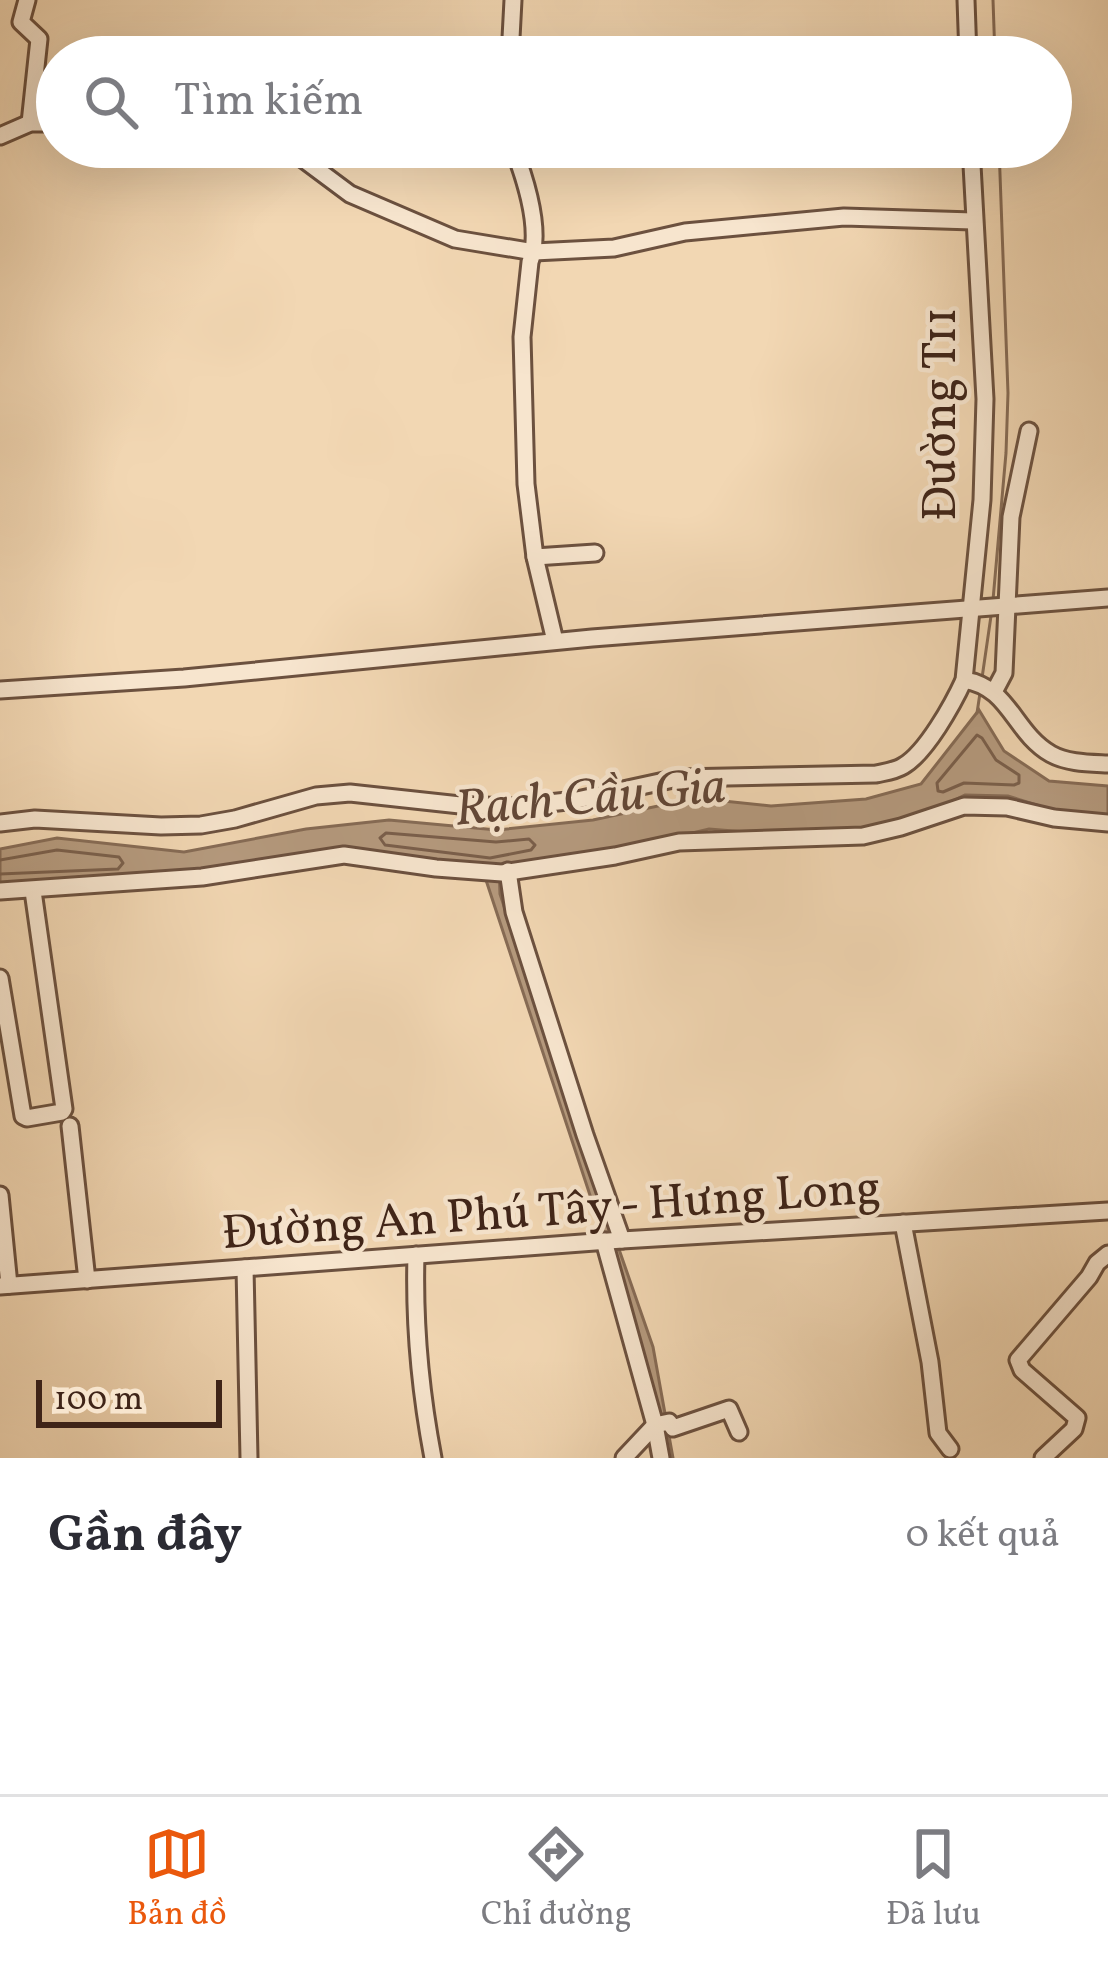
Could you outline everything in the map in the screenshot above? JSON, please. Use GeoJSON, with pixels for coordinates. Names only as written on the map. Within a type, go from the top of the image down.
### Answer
{"type":"FeatureCollection","features":[{"type":"Feature","properties":{"kind":"street"},"geometry":{"type":"LineString","coordinates":[[27,0],[22,26],[36,37]]}},
{"type":"Feature","properties":{"kind":"street"},"geometry":{"type":"LineString","coordinates":[[511,36],[513,0]]}},
{"type":"Feature","properties":{"kind":"street"},"geometry":{"type":"LineString","coordinates":[[966,0],[967,36]]}},
{"type":"Feature","properties":{"kind":"street"},"geometry":{"type":"LineString","coordinates":[[30,124],[36,67]]}},
{"type":"Feature","properties":{"kind":"street"},"geometry":{"type":"LineString","coordinates":[[0,136],[36,124]]}},
{"type":"Feature","properties":{"kind":"street"},"geometry":{"type":"LineString","coordinates":[[315,168],[350,194],[455,238],[534,252],[614,248],[685,232],[844,217],[973,221]]}},
{"type":"Feature","properties":{"kind":"street"},"geometry":{"type":"LineString","coordinates":[[521,168],[529,188],[534,252],[522,337],[526,484],[535,557],[555,641]]}},
{"type":"Feature","properties":{"kind":"street","name":"Đường T11"},"geometry":{"type":"LineString","coordinates":[[970,681],[985,399],[972,168]]}},
{"type":"Feature","properties":{"kind":"street"},"geometry":{"type":"LineString","coordinates":[[995,690],[1004,673],[1011,517],[1029,431]]}},
{"type":"Feature","properties":{"kind":"street"},"geometry":{"type":"LineString","coordinates":[[535,557],[595,553]]}},
{"type":"Feature","properties":{"kind":"street"},"geometry":{"type":"LineString","coordinates":[[0,690],[1108,598]]}},
{"type":"Feature","properties":{"kind":"street"},"geometry":{"type":"LineString","coordinates":[[0,823],[35,819],[201,825],[316,796],[350,794],[510,807],[577,800],[678,778],[876,774],[897,770],[916,756],[970,681],[995,690],[1036,742],[1052,754],[1108,764]]}},
{"type":"Feature","properties":{"kind":"street"},"geometry":{"type":"LineString","coordinates":[[0,892],[202,878],[344,855],[505,872],[679,842],[863,836],[964,806],[1007,807],[1108,823]]}},
{"type":"Feature","properties":{"kind":"street"},"geometry":{"type":"LineString","coordinates":[[505,872],[615,1240],[662,1424],[661,1458]]}},
{"type":"Feature","properties":{"kind":"street"},"geometry":{"type":"LineString","coordinates":[[0,979],[22,1116],[62,1112],[33,891]]}},
{"type":"Feature","properties":{"kind":"street"},"geometry":{"type":"LineString","coordinates":[[70,1126],[87,1280]]}},
{"type":"Feature","properties":{"kind":"street"},"geometry":{"type":"LineString","coordinates":[[0,1195],[4,1285]]}},
{"type":"Feature","properties":{"kind":"street","name":"Đường An Phú Tây - Hưng Long"},"geometry":{"type":"LineString","coordinates":[[4,1285],[615,1240],[1108,1211]]}},
{"type":"Feature","properties":{"kind":"street"},"geometry":{"type":"LineString","coordinates":[[903,1222],[930,1362],[938,1433],[950,1449]]}},
{"type":"Feature","properties":{"kind":"street"},"geometry":{"type":"LineString","coordinates":[[1043,1458],[1074,1429],[1077,1418],[1022,1370],[1018,1360],[1108,1254]]}},
{"type":"Feature","properties":{"kind":"street"},"geometry":{"type":"LineString","coordinates":[[416,1255],[414,1320],[433,1458]]}},
{"type":"Feature","properties":{"kind":"street"},"geometry":{"type":"LineString","coordinates":[[245,1268],[249,1458]]}},
{"type":"Feature","properties":{"kind":"street"},"geometry":{"type":"LineString","coordinates":[[662,1424],[673,1428],[729,1409],[740,1432]]}},
{"type":"Feature","properties":{"kind":"street"},"geometry":{"type":"LineString","coordinates":[[624,1458],[662,1424]]}},
{"type":"Feature","properties":{"kind":"water"},"geometry":{"type":"Polygon","coordinates":[[[979,710],[1004,751],[1049,781],[1108,786],[1108,818],[1072,816],[1008,796],[965,795],[909,822],[864,830],[795,836],[709,829],[613,852],[499,867],[500,894],[653,1347],[673,1458],[665,1458],[618,1280],[482,868],[335,851],[182,876],[0,886],[0,849],[57,838],[184,852],[306,829],[389,820],[497,830],[593,820],[695,798],[771,806],[866,799],[921,784],[979,710]]]}},
{"type":"Feature","properties":{"kind":"waterway"},"geometry":{"type":"LineString","coordinates":[[993,0],[994,36]]}},
{"type":"Feature","properties":{"kind":"waterway"},"geometry":{"type":"LineString","coordinates":[[993,600],[1008,393],[1000,168]]}},
{"type":"Feature","properties":{"kind":"waterway"},"geometry":{"type":"LineString","coordinates":[[982,678],[991,616]]}},
{"type":"Feature","properties":{"kind":"waterway"},"geometry":{"type":"LineString","coordinates":[[977,713],[980,693]]}},
{"type":"Feature","properties":{"kind":"water label","name":"Rạch Cầu Gia"},"geometry":{"type":"Point","coordinates":[590,795]}}]}
